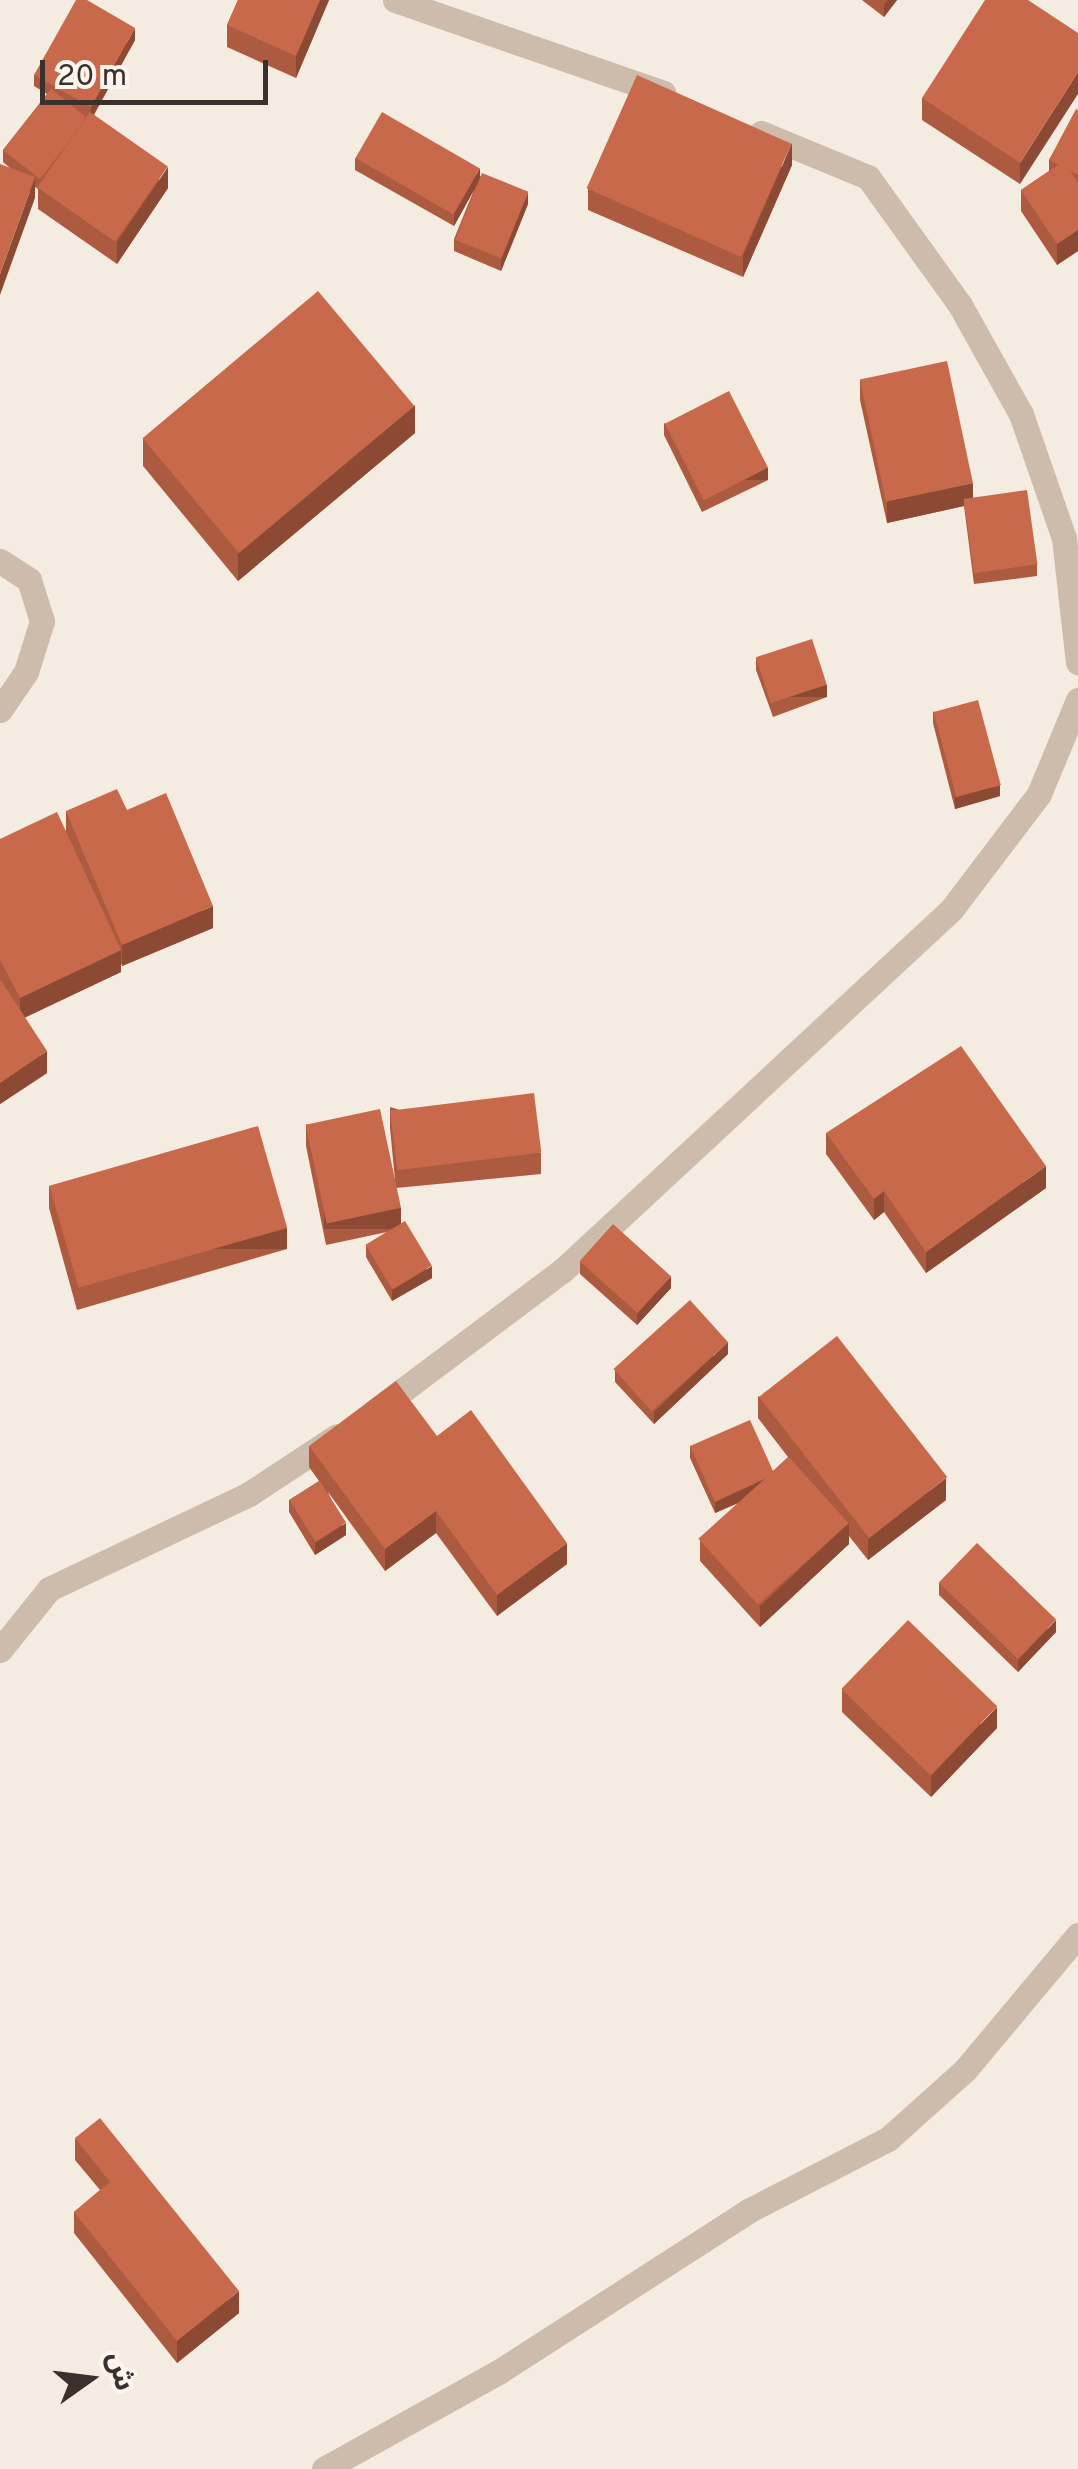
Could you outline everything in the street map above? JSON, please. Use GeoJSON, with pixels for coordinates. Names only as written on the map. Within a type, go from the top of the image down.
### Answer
{"type":"FeatureCollection","features":[{"type":"Feature","properties":{"kind":"street"},"geometry":{"type":"LineString","coordinates":[[395,0],[690,104]]}},
{"type":"Feature","properties":{"kind":"street"},"geometry":{"type":"LineString","coordinates":[[725,118],[868,177],[960,305],[1021,414],[1064,538],[1078,662]]}},
{"type":"Feature","properties":{"kind":"street"},"geometry":{"type":"LineString","coordinates":[[0,561],[29,580],[42,621],[26,672],[0,710]]}},
{"type":"Feature","properties":{"kind":"street"},"geometry":{"type":"LineString","coordinates":[[0,1650],[48,1590],[249,1494],[563,1270],[951,910],[1039,794],[1078,700]]}},
{"type":"Feature","properties":{"kind":"street"},"geometry":{"type":"LineString","coordinates":[[324,2469],[500,2371],[748,2211],[888,2139],[965,2070],[1078,1936]]}},
{"type":"Feature","properties":{"kind":"building"},"geometry":{"type":"Polygon","coordinates":[[[76,0],[87,0],[135,28],[91,107],[34,75],[76,0]]]}},
{"type":"Feature","properties":{"kind":"building"},"geometry":{"type":"Polygon","coordinates":[[[238,0],[320,0],[296,56],[227,25],[238,0]]]}},
{"type":"Feature","properties":{"kind":"building"},"geometry":{"type":"Polygon","coordinates":[[[985,0],[1028,0],[1078,33],[1078,72],[1020,163],[922,98],[985,0]]]}},
{"type":"Feature","properties":{"kind":"building"},"geometry":{"type":"Polygon","coordinates":[[[637,75],[791,144],[741,257],[587,188],[637,75]]]}},
{"type":"Feature","properties":{"kind":"building"},"geometry":{"type":"Polygon","coordinates":[[[51,89],[86,117],[40,179],[3,150],[51,89]]]}},
{"type":"Feature","properties":{"kind":"building"},"geometry":{"type":"Polygon","coordinates":[[[1076,109],[1078,175],[1064,161],[1059,165],[1049,160],[1076,109]]]}},
{"type":"Feature","properties":{"kind":"building"},"geometry":{"type":"Polygon","coordinates":[[[90,112],[168,166],[115,242],[37,187],[90,112]]]}},
{"type":"Feature","properties":{"kind":"building"},"geometry":{"type":"Polygon","coordinates":[[[382,112],[480,168],[453,214],[356,158],[382,112]]]}},
{"type":"Feature","properties":{"kind":"building"},"geometry":{"type":"Polygon","coordinates":[[[1064,161],[1078,183],[1078,230],[1057,244],[1021,190],[1064,161]]]}},
{"type":"Feature","properties":{"kind":"building"},"geometry":{"type":"Polygon","coordinates":[[[0,164],[35,177],[0,274],[0,164]]]}},
{"type":"Feature","properties":{"kind":"building"},"geometry":{"type":"Polygon","coordinates":[[[482,173],[528,192],[501,258],[455,240],[482,173]]]}},
{"type":"Feature","properties":{"kind":"building"},"geometry":{"type":"Polygon","coordinates":[[[318,291],[414,406],[239,553],[143,438],[318,291]]]}},
{"type":"Feature","properties":{"kind":"building"},"geometry":{"type":"Polygon","coordinates":[[[947,361],[973,483],[886,502],[860,380],[947,361]]]}},
{"type":"Feature","properties":{"kind":"building"},"geometry":{"type":"Polygon","coordinates":[[[729,391],[768,468],[704,500],[665,424],[729,391]]]}},
{"type":"Feature","properties":{"kind":"building"},"geometry":{"type":"Polygon","coordinates":[[[1027,490],[1037,564],[974,573],[964,499],[1027,490]]]}},
{"type":"Feature","properties":{"kind":"building"},"geometry":{"type":"Polygon","coordinates":[[[812,639],[827,685],[771,703],[756,657],[812,639]]]}},
{"type":"Feature","properties":{"kind":"building"},"geometry":{"type":"Polygon","coordinates":[[[978,700],[1001,785],[956,797],[934,712],[978,700]]]}},
{"type":"Feature","properties":{"kind":"building"},"geometry":{"type":"Polygon","coordinates":[[[117,789],[127,810],[166,793],[213,906],[122,945],[66,811],[117,789]]]}},
{"type":"Feature","properties":{"kind":"building"},"geometry":{"type":"Polygon","coordinates":[[[57,812],[121,950],[20,998],[0,960],[0,839],[57,812]]]}},
{"type":"Feature","properties":{"kind":"building"},"geometry":{"type":"Polygon","coordinates":[[[0,979],[47,1051],[0,1083],[0,979]]]}},
{"type":"Feature","properties":{"kind":"building"},"geometry":{"type":"Polygon","coordinates":[[[961,1046],[1046,1166],[926,1252],[884,1191],[874,1199],[826,1133],[961,1046]]]}},
{"type":"Feature","properties":{"kind":"building"},"geometry":{"type":"Polygon","coordinates":[[[534,1093],[541,1153],[397,1170],[390,1111],[534,1093]]]}},
{"type":"Feature","properties":{"kind":"building"},"geometry":{"type":"Polygon","coordinates":[[[380,1109],[401,1208],[327,1224],[306,1125],[380,1109]]]}},
{"type":"Feature","properties":{"kind":"building"},"geometry":{"type":"Polygon","coordinates":[[[258,1126],[287,1228],[79,1288],[49,1186],[258,1126]]]}},
{"type":"Feature","properties":{"kind":"building"},"geometry":{"type":"Polygon","coordinates":[[[405,1221],[432,1266],[392,1289],[366,1245],[405,1221]]]}},
{"type":"Feature","properties":{"kind":"building"},"geometry":{"type":"Polygon","coordinates":[[[613,1224],[671,1276],[638,1313],[580,1261],[613,1224]]]}},
{"type":"Feature","properties":{"kind":"building"},"geometry":{"type":"Polygon","coordinates":[[[690,1300],[728,1342],[652,1411],[613,1369],[690,1300]]]}},
{"type":"Feature","properties":{"kind":"building"},"geometry":{"type":"Polygon","coordinates":[[[837,1336],[947,1477],[869,1538],[759,1397],[837,1336]]]}},
{"type":"Feature","properties":{"kind":"building"},"geometry":{"type":"Polygon","coordinates":[[[396,1381],[437,1436],[471,1410],[567,1543],[497,1595],[436,1511],[385,1549],[309,1446],[396,1381]]]}},
{"type":"Feature","properties":{"kind":"building"},"geometry":{"type":"Polygon","coordinates":[[[750,1420],[773,1471],[715,1502],[690,1446],[750,1420]]]}},
{"type":"Feature","properties":{"kind":"building"},"geometry":{"type":"Polygon","coordinates":[[[789,1457],[849,1523],[758,1605],[698,1539],[789,1457]]]}},
{"type":"Feature","properties":{"kind":"building"},"geometry":{"type":"Polygon","coordinates":[[[320,1481],[346,1523],[315,1542],[289,1500],[320,1481]]]}},
{"type":"Feature","properties":{"kind":"building"},"geometry":{"type":"Polygon","coordinates":[[[977,1543],[1056,1619],[1018,1659],[939,1583],[977,1543]]]}},
{"type":"Feature","properties":{"kind":"building"},"geometry":{"type":"Polygon","coordinates":[[[908,1620],[997,1706],[931,1775],[841,1689],[908,1620]]]}},
{"type":"Feature","properties":{"kind":"building"},"geometry":{"type":"Polygon","coordinates":[[[100,2118],[239,2291],[177,2341],[74,2212],[110,2182],[75,2138],[100,2118]]]}}]}
